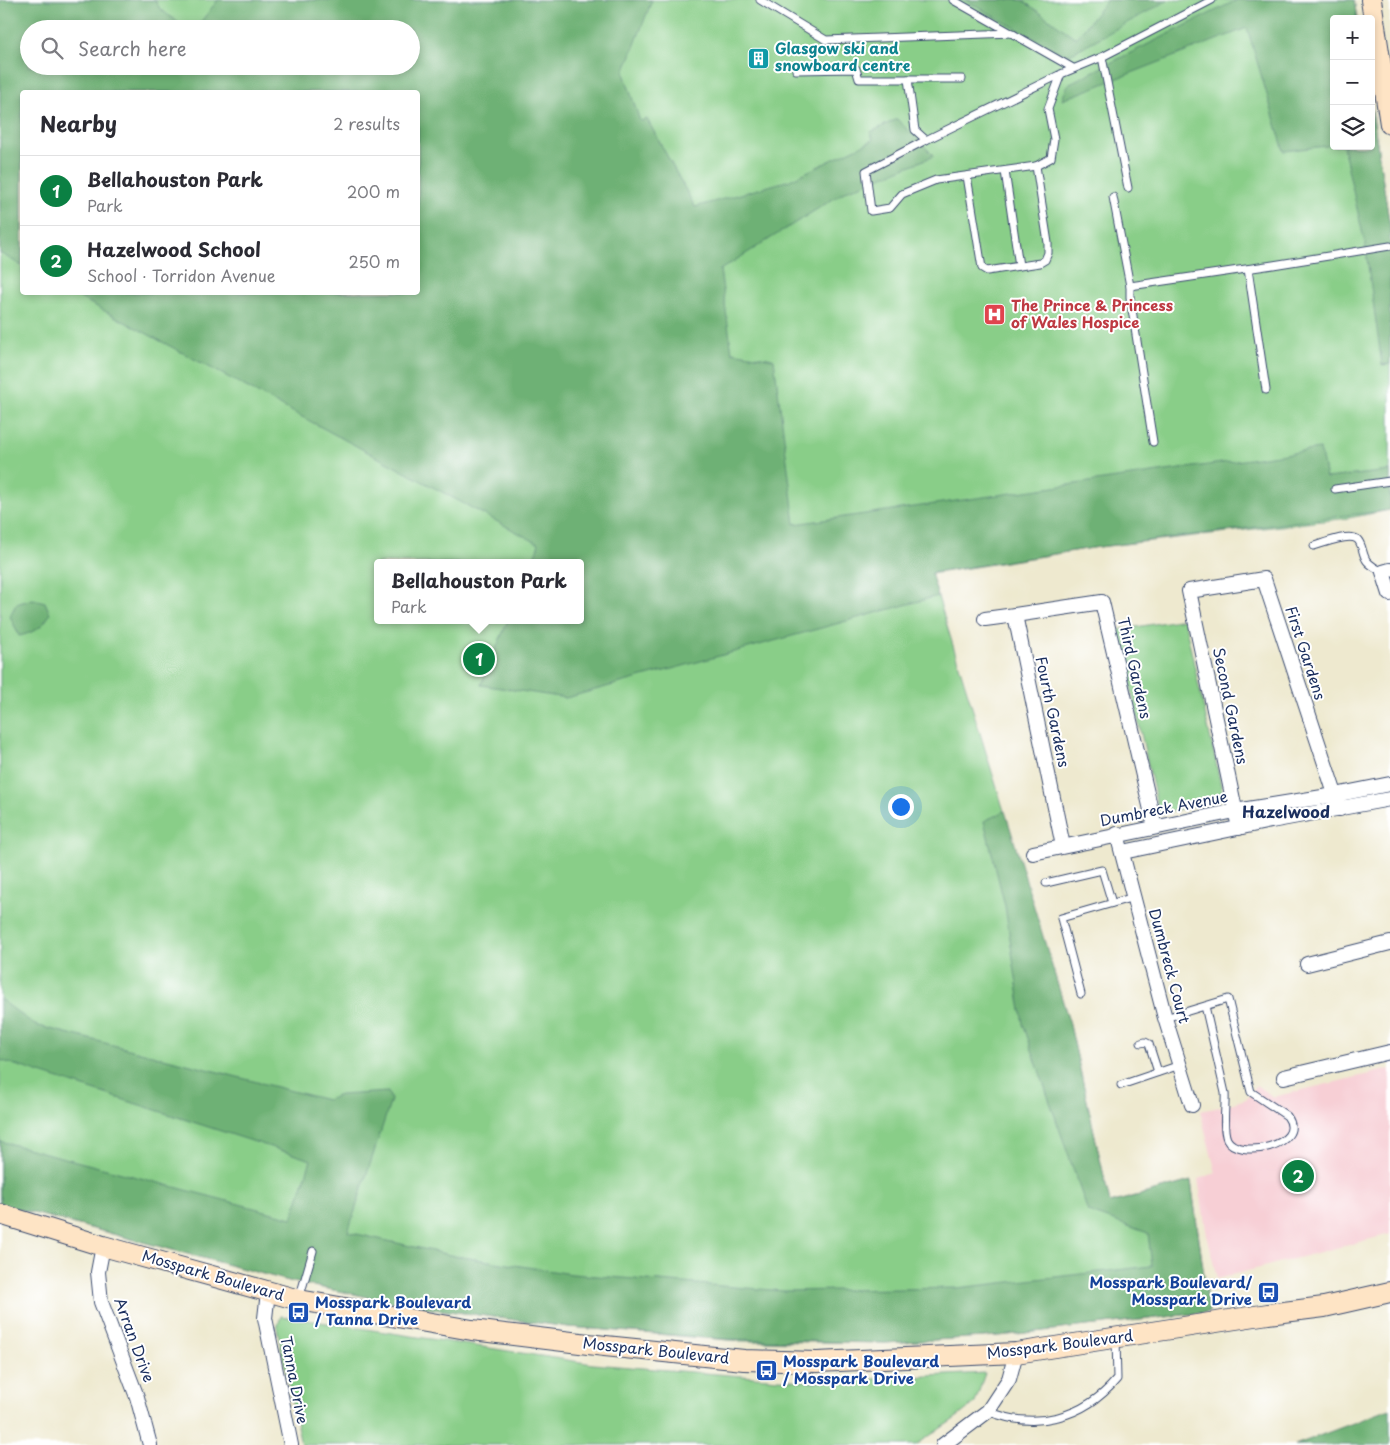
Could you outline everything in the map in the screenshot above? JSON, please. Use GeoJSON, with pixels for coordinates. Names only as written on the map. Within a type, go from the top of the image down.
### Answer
{"type":"FeatureCollection","features":[{"type":"Feature","properties":{"kind":"street"},"geometry":{"type":"LineString","coordinates":[[1371,0],[1390,124]]}},
{"type":"Feature","properties":{"kind":"street"},"geometry":{"type":"LineString","coordinates":[[1386,571],[1390,594]]}},
{"type":"Feature","properties":{"kind":"street","name":"First Gardens"},"geometry":{"type":"LineString","coordinates":[[1189,591],[1264,579],[1340,809]]}},
{"type":"Feature","properties":{"kind":"street","name":"Second Gardens"},"geometry":{"type":"LineString","coordinates":[[1189,591],[1239,828]]}},
{"type":"Feature","properties":{"kind":"street","name":"Third Gardens"},"geometry":{"type":"LineString","coordinates":[[1015,614],[1102,602],[1155,827]]}},
{"type":"Feature","properties":{"kind":"street"},"geometry":{"type":"LineString","coordinates":[[985,619],[1015,614]]}},
{"type":"Feature","properties":{"kind":"street","name":"Fourth Gardens"},"geometry":{"type":"LineString","coordinates":[[1015,614],[1063,846]]}},
{"type":"Feature","properties":{"kind":"street","name":"Dumbreck Avenue"},"geometry":{"type":"LineString","coordinates":[[1033,853],[1117,834],[1235,811],[1390,784]]}},
{"type":"Feature","properties":{"kind":"street"},"geometry":{"type":"LineString","coordinates":[[1123,852],[1390,799]]}},
{"type":"Feature","properties":{"kind":"street","name":"Dumbreck Court"},"geometry":{"type":"LineString","coordinates":[[1117,834],[1166,1018],[1192,1105]]}},
{"type":"Feature","properties":{"kind":"street"},"geometry":{"type":"LineString","coordinates":[[1307,964],[1390,943]]}},
{"type":"Feature","properties":{"kind":"street"},"geometry":{"type":"LineString","coordinates":[[1284,1077],[1390,1052]]}},
{"type":"Feature","properties":{"kind":"street","name":"Mosspark Boulevard"},"geometry":{"type":"LineString","coordinates":[[0,1214],[103,1246],[298,1300],[472,1330],[744,1360],[817,1362],[1016,1353],[1324,1307],[1390,1292]]}},
{"type":"Feature","properties":{"kind":"street","name":"Arran Drive"},"geometry":{"type":"LineString","coordinates":[[103,1246],[98,1272],[101,1302],[137,1398],[150,1445]]}},
{"type":"Feature","properties":{"kind":"street","name":"Mosspark Boulevard"},"geometry":{"type":"LineString","coordinates":[[1324,1307],[1390,1281]]}},
{"type":"Feature","properties":{"kind":"street","name":"Tanna Drive"},"geometry":{"type":"LineString","coordinates":[[268,1292],[265,1318],[291,1445]]}},
{"type":"Feature","properties":{"kind":"street"},"geometry":{"type":"LineString","coordinates":[[943,1445],[988,1411],[1009,1379],[1016,1353]]}},
{"type":"Feature","properties":{"kind":"lane"},"geometry":{"type":"LineString","coordinates":[[760,0],[826,40],[1012,33]]}},
{"type":"Feature","properties":{"kind":"lane"},"geometry":{"type":"LineString","coordinates":[[954,0],[1073,68]]}},
{"type":"Feature","properties":{"kind":"lane"},"geometry":{"type":"LineString","coordinates":[[1061,74],[1048,109],[1054,139],[1050,158],[1036,166],[936,180],[902,194],[890,208],[871,211],[866,171],[1073,68],[1102,57],[1212,0]]}},
{"type":"Feature","properties":{"kind":"lane"},"geometry":{"type":"LineString","coordinates":[[1102,57],[1128,188]]}},
{"type":"Feature","properties":{"kind":"lane"},"geometry":{"type":"LineString","coordinates":[[796,70],[856,69],[859,79],[962,79]]}},
{"type":"Feature","properties":{"kind":"lane"},"geometry":{"type":"LineString","coordinates":[[908,79],[915,130],[926,140]]}},
{"type":"Feature","properties":{"kind":"lane"},"geometry":{"type":"LineString","coordinates":[[967,176],[982,268],[987,270],[1040,263],[1045,260],[1048,253],[1036,166]]}},
{"type":"Feature","properties":{"kind":"lane"},"geometry":{"type":"LineString","coordinates":[[1005,171],[1019,266]]}},
{"type":"Feature","properties":{"kind":"lane"},"geometry":{"type":"LineString","coordinates":[[1113,198],[1130,286],[1130,297],[1154,442]]}},
{"type":"Feature","properties":{"kind":"lane"},"geometry":{"type":"LineString","coordinates":[[1130,286],[1390,246]]}},
{"type":"Feature","properties":{"kind":"lane"},"geometry":{"type":"LineString","coordinates":[[1248,269],[1266,390]]}},
{"type":"Feature","properties":{"kind":"lane"},"geometry":{"type":"LineString","coordinates":[[1335,489],[1390,481]]}},
{"type":"Feature","properties":{"kind":"lane"},"geometry":{"type":"LineString","coordinates":[[1314,546],[1349,537],[1357,539],[1367,561],[1386,571]]}},
{"type":"Feature","properties":{"kind":"lane"},"geometry":{"type":"LineString","coordinates":[[1046,883],[1102,870],[1112,903]]}},
{"type":"Feature","properties":{"kind":"lane"},"geometry":{"type":"LineString","coordinates":[[1081,994],[1061,918],[1134,897]]}},
{"type":"Feature","properties":{"kind":"lane"},"geometry":{"type":"LineString","coordinates":[[1166,1018],[1205,1006],[1228,999],[1251,1092],[1287,1116],[1290,1121],[1289,1133],[1274,1146],[1262,1149],[1248,1148],[1233,1145],[1228,1141],[1225,1132],[1225,1093],[1205,1006]]}},
{"type":"Feature","properties":{"kind":"lane"},"geometry":{"type":"LineString","coordinates":[[1141,1043],[1149,1044],[1158,1072]]}},
{"type":"Feature","properties":{"kind":"lane"},"geometry":{"type":"LineString","coordinates":[[1121,1085],[1180,1065]]}},
{"type":"Feature","properties":{"kind":"lane"},"geometry":{"type":"LineString","coordinates":[[298,1300],[313,1251]]}},
{"type":"Feature","properties":{"kind":"lane"},"geometry":{"type":"LineString","coordinates":[[988,1411],[1014,1420],[1053,1420],[1083,1409],[1105,1393],[1117,1379],[1116,1338]]}},
{"type":"Feature","properties":{"kind":"shaded area"},"geometry":{"type":"Polygon","coordinates":[[[1390,1069],[1390,1234],[1217,1279],[1206,1230],[1198,1179],[1216,1173],[1200,1111],[1246,1099],[1256,1085],[1273,1097],[1390,1069]]]}},
{"type":"Feature","properties":{"kind":"green space"},"geometry":{"type":"Polygon","coordinates":[[[0,0],[1354,0],[1356,15],[1330,15],[1330,150],[1375,150],[1375,131],[1390,227],[1390,510],[1349,518],[1099,547],[931,574],[1070,1025],[1110,1203],[1191,1181],[1209,1312],[999,1336],[885,1343],[740,1341],[569,1327],[419,1307],[293,1282],[0,1204],[0,0]]]}},
{"type":"Feature","properties":{"kind":"green space"},"geometry":{"type":"Polygon","coordinates":[[[2,0],[155,0],[160,9],[175,20],[20,20],[20,75],[420,75],[420,20],[202,20],[218,0],[652,0],[624,73],[640,121],[647,119],[695,207],[790,180],[873,140],[871,132],[897,119],[934,156],[846,191],[720,270],[732,352],[774,359],[795,524],[1320,449],[1326,478],[1390,471],[1390,510],[1099,547],[931,573],[938,596],[566,698],[481,685],[506,624],[584,624],[584,559],[533,559],[539,544],[75,295],[420,295],[420,90],[20,90],[20,265],[0,253],[0,3],[2,0]]]}},
{"type":"Feature","properties":{"kind":"green space"},"geometry":{"type":"Polygon","coordinates":[[[965,0],[1022,0],[1076,38],[1107,0],[1169,0],[1066,56],[965,0]]]}},
{"type":"Feature","properties":{"kind":"green space"},"geometry":{"type":"Polygon","coordinates":[[[1237,0],[1354,0],[1356,15],[1330,15],[1330,145],[1284,151],[1247,28],[1062,100],[1068,84],[1237,0]]]}},
{"type":"Feature","properties":{"kind":"green space"},"geometry":{"type":"Polygon","coordinates":[[[1375,131],[1390,227],[1390,364],[1382,365],[1365,244],[1344,150],[1375,150],[1375,131]]]}},
{"type":"Feature","properties":{"kind":"green space"},"geometry":{"type":"Polygon","coordinates":[[[33,599],[45,602],[50,614],[37,629],[19,636],[10,616],[16,604],[33,599]]]}},
{"type":"Feature","properties":{"kind":"green space"},"geometry":{"type":"Polygon","coordinates":[[[1184,619],[1224,799],[1159,814],[1118,630],[1184,619]]]}},
{"type":"Feature","properties":{"kind":"green space"},"geometry":{"type":"Polygon","coordinates":[[[1005,811],[1070,1025],[1110,1203],[1191,1181],[1209,1312],[999,1336],[885,1343],[724,1339],[569,1327],[419,1307],[293,1282],[0,1204],[0,1141],[292,1218],[311,1160],[0,1060],[0,999],[35,1025],[327,1100],[340,1095],[388,1092],[391,1100],[348,1232],[450,1255],[572,1274],[784,1291],[957,1288],[1152,1266],[1148,1233],[1088,1212],[1023,1024],[1005,906],[984,821],[1005,811]]]}},
{"type":"Feature","properties":{"kind":"green space"},"geometry":{"type":"Polygon","coordinates":[[[281,1316],[593,1364],[816,1382],[985,1373],[975,1403],[916,1445],[301,1445],[277,1328],[281,1316]]]}},
{"type":"Feature","properties":{"kind":"green space"},"geometry":{"type":"Polygon","coordinates":[[[1390,1409],[1390,1445],[1295,1445],[1390,1409]]]}},
{"type":"Feature","properties":{"kind":"place","name":"Glasgow ski and snowboard centre"},"geometry":{"type":"Point","coordinates":[759,58]}},
{"type":"Feature","properties":{"kind":"place","name":"The Prince & Princess of Wales Hospice"},"geometry":{"type":"Point","coordinates":[995,315]}},
{"type":"Feature","properties":{"kind":"place","name":"Bellahouston Park"},"geometry":{"type":"Point","coordinates":[479,659]}},
{"type":"Feature","properties":{"kind":"place","name":"Hazelwood School"},"geometry":{"type":"Point","coordinates":[1298,1176]}},
{"type":"Feature","properties":{"kind":"place","name":"Mosspark Boulevard/ Mosspark Drive"},"geometry":{"type":"Point","coordinates":[1268,1292]}},
{"type":"Feature","properties":{"kind":"place","name":"Mosspark Boulevard / Tanna Drive"},"geometry":{"type":"Point","coordinates":[299,1312]}},
{"type":"Feature","properties":{"kind":"place","name":"Mosspark Boulevard / Mosspark Drive"},"geometry":{"type":"Point","coordinates":[767,1371]}},
{"type":"Feature","properties":{"kind":"district","name":"Hazelwood"},"geometry":{"type":"Point","coordinates":[1286,812]}}]}
